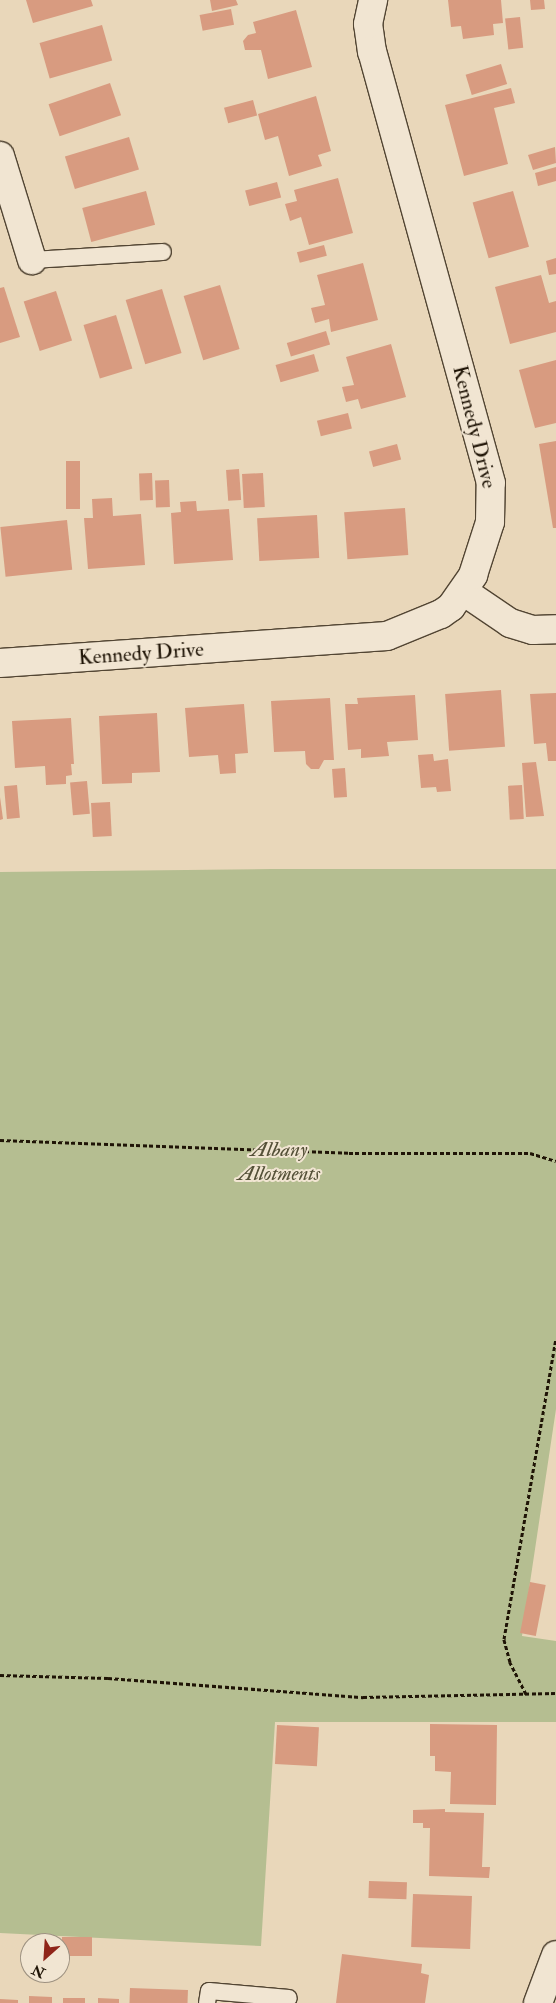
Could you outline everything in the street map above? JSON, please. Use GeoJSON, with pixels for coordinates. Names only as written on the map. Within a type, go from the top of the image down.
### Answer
{"type":"FeatureCollection","features":[{"type":"Feature","properties":{"kind":"street","name":"Kennedy Drive"},"geometry":{"type":"LineString","coordinates":[[0,663],[365,640],[424,624],[451,607],[463,591],[486,542],[491,483],[372,52],[368,24],[373,0]]}},
{"type":"Feature","properties":{"kind":"street"},"geometry":{"type":"LineString","coordinates":[[0,156],[9,219],[32,260]]}},
{"type":"Feature","properties":{"kind":"street"},"geometry":{"type":"LineString","coordinates":[[463,591],[510,623],[533,630],[556,629]]}},
{"type":"Feature","properties":{"kind":"street"},"geometry":{"type":"LineString","coordinates":[[538,2003],[556,1955]]}},
{"type":"Feature","properties":{"kind":"lane"},"geometry":{"type":"LineString","coordinates":[[32,260],[163,252]]}},
{"type":"Feature","properties":{"kind":"lane"},"geometry":{"type":"LineString","coordinates":[[207,2003],[209,1992],[289,1998]]}},
{"type":"Feature","properties":{"kind":"path"},"geometry":{"type":"LineString","coordinates":[[0,1140],[349,1154],[530,1153],[556,1161]]}},
{"type":"Feature","properties":{"kind":"path"},"geometry":{"type":"LineString","coordinates":[[526,1694],[510,1662],[504,1639],[556,1338]]}},
{"type":"Feature","properties":{"kind":"path"},"geometry":{"type":"LineString","coordinates":[[0,1675],[108,1678],[363,1697],[556,1693]]}},
{"type":"Feature","properties":{"kind":"green space","name":"Albany Allotments"},"geometry":{"type":"Polygon","coordinates":[[[272,869],[556,869],[556,1409],[522,1636],[556,1641],[556,1722],[275,1722],[261,1946],[70,1936],[70,1933],[0,1933],[0,872],[272,869]]]}},
{"type":"Feature","properties":{"kind":"building"},"geometry":{"type":"Polygon","coordinates":[[[26,0],[91,0],[93,6],[33,23],[26,0]]]}},
{"type":"Feature","properties":{"kind":"building"},"geometry":{"type":"Polygon","coordinates":[[[210,0],[236,0],[238,5],[212,11],[210,0]]]}},
{"type":"Feature","properties":{"kind":"building"},"geometry":{"type":"Polygon","coordinates":[[[448,0],[501,0],[503,23],[493,24],[494,35],[463,39],[461,26],[451,27],[448,0]]]}},
{"type":"Feature","properties":{"kind":"building"},"geometry":{"type":"Polygon","coordinates":[[[530,0],[544,0],[545,9],[531,10],[530,0]]]}},
{"type":"Feature","properties":{"kind":"building"},"geometry":{"type":"Polygon","coordinates":[[[231,9],[234,25],[203,31],[200,15],[231,9]]]}},
{"type":"Feature","properties":{"kind":"building"},"geometry":{"type":"Polygon","coordinates":[[[296,10],[312,67],[268,79],[261,50],[245,50],[243,41],[248,35],[256,33],[253,22],[296,10]]]}},
{"type":"Feature","properties":{"kind":"building"},"geometry":{"type":"Polygon","coordinates":[[[520,17],[523,48],[508,49],[505,19],[520,17]]]}},
{"type":"Feature","properties":{"kind":"building"},"geometry":{"type":"Polygon","coordinates":[[[102,25],[112,61],[50,78],[40,43],[102,25]]]}},
{"type":"Feature","properties":{"kind":"building"},"geometry":{"type":"Polygon","coordinates":[[[501,64],[507,84],[472,95],[466,75],[501,64]]]}},
{"type":"Feature","properties":{"kind":"building"},"geometry":{"type":"Polygon","coordinates":[[[110,83],[121,115],[60,136],[49,104],[110,83]]]}},
{"type":"Feature","properties":{"kind":"building"},"geometry":{"type":"Polygon","coordinates":[[[511,88],[515,103],[494,108],[508,164],[464,176],[445,105],[511,88]]]}},
{"type":"Feature","properties":{"kind":"building"},"geometry":{"type":"Polygon","coordinates":[[[316,96],[331,151],[318,155],[322,166],[289,176],[278,136],[265,140],[258,114],[316,96]]]}},
{"type":"Feature","properties":{"kind":"building"},"geometry":{"type":"Polygon","coordinates":[[[253,100],[257,115],[228,123],[224,108],[253,100]]]}},
{"type":"Feature","properties":{"kind":"building"},"geometry":{"type":"Polygon","coordinates":[[[129,137],[139,170],[75,189],[65,157],[129,137]]]}},
{"type":"Feature","properties":{"kind":"building"},"geometry":{"type":"Polygon","coordinates":[[[555,147],[556,163],[533,170],[528,155],[555,147]]]}},
{"type":"Feature","properties":{"kind":"building"},"geometry":{"type":"Polygon","coordinates":[[[556,167],[556,181],[538,186],[535,173],[556,167]]]}},
{"type":"Feature","properties":{"kind":"building"},"geometry":{"type":"Polygon","coordinates":[[[338,178],[353,233],[309,245],[301,217],[290,221],[285,204],[297,201],[294,190],[338,178]]]}},
{"type":"Feature","properties":{"kind":"building"},"geometry":{"type":"Polygon","coordinates":[[[277,182],[281,197],[249,206],[245,191],[277,182]]]}},
{"type":"Feature","properties":{"kind":"building"},"geometry":{"type":"Polygon","coordinates":[[[146,191],[155,225],[91,242],[82,208],[146,191]]]}},
{"type":"Feature","properties":{"kind":"building"},"geometry":{"type":"Polygon","coordinates":[[[513,191],[529,247],[489,258],[473,203],[513,191]]]}},
{"type":"Feature","properties":{"kind":"building"},"geometry":{"type":"Polygon","coordinates":[[[324,245],[327,256],[300,263],[297,252],[324,245]]]}},
{"type":"Feature","properties":{"kind":"building"},"geometry":{"type":"Polygon","coordinates":[[[556,258],[556,274],[549,275],[546,261],[556,258]]]}},
{"type":"Feature","properties":{"kind":"building"},"geometry":{"type":"Polygon","coordinates":[[[363,263],[378,320],[331,332],[329,319],[315,323],[311,308],[325,305],[317,275],[363,263]]]}},
{"type":"Feature","properties":{"kind":"building"},"geometry":{"type":"Polygon","coordinates":[[[541,275],[549,303],[556,301],[556,332],[510,344],[495,287],[541,275]]]}},
{"type":"Feature","properties":{"kind":"building"},"geometry":{"type":"Polygon","coordinates":[[[220,285],[240,349],[203,360],[184,296],[220,285]]]}},
{"type":"Feature","properties":{"kind":"building"},"geometry":{"type":"Polygon","coordinates":[[[4,287],[20,337],[0,343],[0,288],[4,287]]]}},
{"type":"Feature","properties":{"kind":"building"},"geometry":{"type":"Polygon","coordinates":[[[162,289],[182,353],[145,364],[126,300],[162,289]]]}},
{"type":"Feature","properties":{"kind":"building"},"geometry":{"type":"Polygon","coordinates":[[[56,291],[72,340],[40,351],[24,302],[56,291]]]}},
{"type":"Feature","properties":{"kind":"building"},"geometry":{"type":"Polygon","coordinates":[[[116,315],[132,369],[100,378],[83,325],[116,315]]]}},
{"type":"Feature","properties":{"kind":"building"},"geometry":{"type":"Polygon","coordinates":[[[326,331],[330,344],[291,356],[287,343],[326,331]]]}},
{"type":"Feature","properties":{"kind":"building"},"geometry":{"type":"Polygon","coordinates":[[[391,344],[406,397],[361,409],[358,399],[346,402],[342,387],[354,385],[346,357],[391,344]]]}},
{"type":"Feature","properties":{"kind":"building"},"geometry":{"type":"Polygon","coordinates":[[[314,354],[319,371],[281,382],[276,365],[314,354]]]}},
{"type":"Feature","properties":{"kind":"building"},"geometry":{"type":"Polygon","coordinates":[[[556,360],[556,423],[535,428],[519,370],[556,360]]]}},
{"type":"Feature","properties":{"kind":"building"},"geometry":{"type":"Polygon","coordinates":[[[348,413],[352,429],[321,436],[317,421],[348,413]]]}},
{"type":"Feature","properties":{"kind":"building"},"geometry":{"type":"Polygon","coordinates":[[[556,441],[556,528],[553,528],[539,444],[556,441]]]}},
{"type":"Feature","properties":{"kind":"building"},"geometry":{"type":"Polygon","coordinates":[[[397,444],[401,459],[373,467],[369,452],[397,444]]]}},
{"type":"Feature","properties":{"kind":"building"},"geometry":{"type":"Polygon","coordinates":[[[66,461],[80,461],[80,509],[66,509],[66,461]]]}},
{"type":"Feature","properties":{"kind":"building"},"geometry":{"type":"Polygon","coordinates":[[[239,469],[241,500],[228,501],[226,470],[239,469]]]}},
{"type":"Feature","properties":{"kind":"building"},"geometry":{"type":"Polygon","coordinates":[[[139,473],[152,473],[153,500],[140,500],[139,473]]]}},
{"type":"Feature","properties":{"kind":"building"},"geometry":{"type":"Polygon","coordinates":[[[263,473],[265,507],[244,508],[242,474],[263,473]]]}},
{"type":"Feature","properties":{"kind":"building"},"geometry":{"type":"Polygon","coordinates":[[[155,480],[169,480],[170,507],[156,507],[155,480]]]}},
{"type":"Feature","properties":{"kind":"building"},"geometry":{"type":"Polygon","coordinates":[[[112,498],[113,516],[141,514],[145,565],[88,569],[84,518],[93,518],[92,499],[112,498]]]}},
{"type":"Feature","properties":{"kind":"building"},"geometry":{"type":"Polygon","coordinates":[[[196,501],[197,511],[229,509],[233,560],[174,564],[171,513],[181,512],[180,502],[196,501]]]}},
{"type":"Feature","properties":{"kind":"building"},"geometry":{"type":"Polygon","coordinates":[[[405,508],[408,555],[347,559],[344,512],[405,508]]]}},
{"type":"Feature","properties":{"kind":"building"},"geometry":{"type":"Polygon","coordinates":[[[317,515],[319,558],[259,561],[257,518],[317,515]]]}},
{"type":"Feature","properties":{"kind":"building"},"geometry":{"type":"Polygon","coordinates":[[[67,520],[72,570],[6,577],[0,527],[67,520]]]}},
{"type":"Feature","properties":{"kind":"building"},"geometry":{"type":"Polygon","coordinates":[[[501,690],[505,747],[449,751],[445,694],[501,690]]]}},
{"type":"Feature","properties":{"kind":"building"},"geometry":{"type":"Polygon","coordinates":[[[556,693],[556,761],[548,761],[546,743],[534,744],[530,694],[556,693]]]}},
{"type":"Feature","properties":{"kind":"building"},"geometry":{"type":"Polygon","coordinates":[[[415,695],[418,740],[387,742],[389,756],[361,758],[361,749],[348,750],[345,704],[358,704],[357,698],[415,695]]]}},
{"type":"Feature","properties":{"kind":"building"},"geometry":{"type":"Polygon","coordinates":[[[330,698],[334,760],[324,760],[319,769],[311,769],[306,764],[305,751],[274,752],[271,701],[330,698]]]}},
{"type":"Feature","properties":{"kind":"building"},"geometry":{"type":"Polygon","coordinates":[[[244,704],[248,753],[235,754],[236,773],[220,774],[218,755],[189,757],[185,708],[244,704]]]}},
{"type":"Feature","properties":{"kind":"building"},"geometry":{"type":"Polygon","coordinates":[[[157,713],[160,772],[132,773],[132,783],[102,784],[99,716],[157,713]]]}},
{"type":"Feature","properties":{"kind":"building"},"geometry":{"type":"Polygon","coordinates":[[[71,718],[74,764],[71,764],[72,775],[66,776],[66,784],[46,785],[45,766],[15,768],[12,721],[71,718]]]}},
{"type":"Feature","properties":{"kind":"building"},"geometry":{"type":"Polygon","coordinates":[[[433,754],[434,761],[448,759],[451,791],[437,792],[436,787],[421,788],[418,755],[433,754]]]}},
{"type":"Feature","properties":{"kind":"building"},"geometry":{"type":"Polygon","coordinates":[[[536,762],[544,816],[526,817],[522,763],[536,762]]]}},
{"type":"Feature","properties":{"kind":"building"},"geometry":{"type":"Polygon","coordinates":[[[345,768],[347,797],[334,798],[332,769],[345,768]]]}},
{"type":"Feature","properties":{"kind":"building"},"geometry":{"type":"Polygon","coordinates":[[[87,781],[90,814],[73,815],[70,782],[87,781]]]}},
{"type":"Feature","properties":{"kind":"building"},"geometry":{"type":"Polygon","coordinates":[[[17,785],[20,818],[7,819],[4,786],[17,785]]]}},
{"type":"Feature","properties":{"kind":"building"},"geometry":{"type":"Polygon","coordinates":[[[522,785],[524,819],[510,820],[508,786],[522,785]]]}},
{"type":"Feature","properties":{"kind":"building"},"geometry":{"type":"Polygon","coordinates":[[[0,797],[3,819],[0,820],[0,797]]]}},
{"type":"Feature","properties":{"kind":"building"},"geometry":{"type":"Polygon","coordinates":[[[110,802],[112,836],[93,837],[91,803],[110,802]]]}},
{"type":"Feature","properties":{"kind":"building"},"geometry":{"type":"Polygon","coordinates":[[[530,1582],[546,1585],[536,1636],[520,1633],[530,1582]]]}},
{"type":"Feature","properties":{"kind":"building"},"geometry":{"type":"Polygon","coordinates":[[[430,1724],[497,1725],[496,1805],[450,1804],[451,1772],[435,1771],[435,1756],[430,1756],[430,1724]]]}},
{"type":"Feature","properties":{"kind":"building"},"geometry":{"type":"Polygon","coordinates":[[[277,1725],[319,1727],[317,1766],[275,1764],[277,1725]]]}},
{"type":"Feature","properties":{"kind":"building"},"geometry":{"type":"Polygon","coordinates":[[[445,1809],[445,1812],[484,1813],[482,1867],[490,1867],[489,1878],[429,1876],[430,1828],[423,1828],[423,1823],[413,1823],[413,1810],[445,1809]]]}},
{"type":"Feature","properties":{"kind":"building"},"geometry":{"type":"Polygon","coordinates":[[[369,1881],[407,1882],[406,1899],[368,1898],[369,1881]]]}},
{"type":"Feature","properties":{"kind":"building"},"geometry":{"type":"Polygon","coordinates":[[[413,1894],[472,1896],[470,1949],[411,1947],[413,1894]]]}},
{"type":"Feature","properties":{"kind":"building"},"geometry":{"type":"Polygon","coordinates":[[[70,1937],[92,1937],[92,1956],[70,1956],[70,1937]]]}},
{"type":"Feature","properties":{"kind":"building"},"geometry":{"type":"Polygon","coordinates":[[[342,1954],[422,1964],[421,1973],[429,1975],[425,2003],[336,2003],[342,1954]]]}},
{"type":"Feature","properties":{"kind":"building"},"geometry":{"type":"Polygon","coordinates":[[[130,1988],[188,1990],[188,2003],[129,2003],[130,1988]]]}},
{"type":"Feature","properties":{"kind":"building"},"geometry":{"type":"Polygon","coordinates":[[[29,1996],[52,1997],[52,2003],[29,2003],[29,1996]]]}},
{"type":"Feature","properties":{"kind":"building"},"geometry":{"type":"Polygon","coordinates":[[[63,1998],[85,1998],[85,2003],[63,2003],[63,1998]]]}},
{"type":"Feature","properties":{"kind":"building"},"geometry":{"type":"Polygon","coordinates":[[[98,1998],[119,1999],[119,2003],[98,2003],[98,1998]]]}},
{"type":"Feature","properties":{"kind":"building"},"geometry":{"type":"Polygon","coordinates":[[[0,1999],[18,2000],[18,2003],[0,2003],[0,1999]]]}}]}
